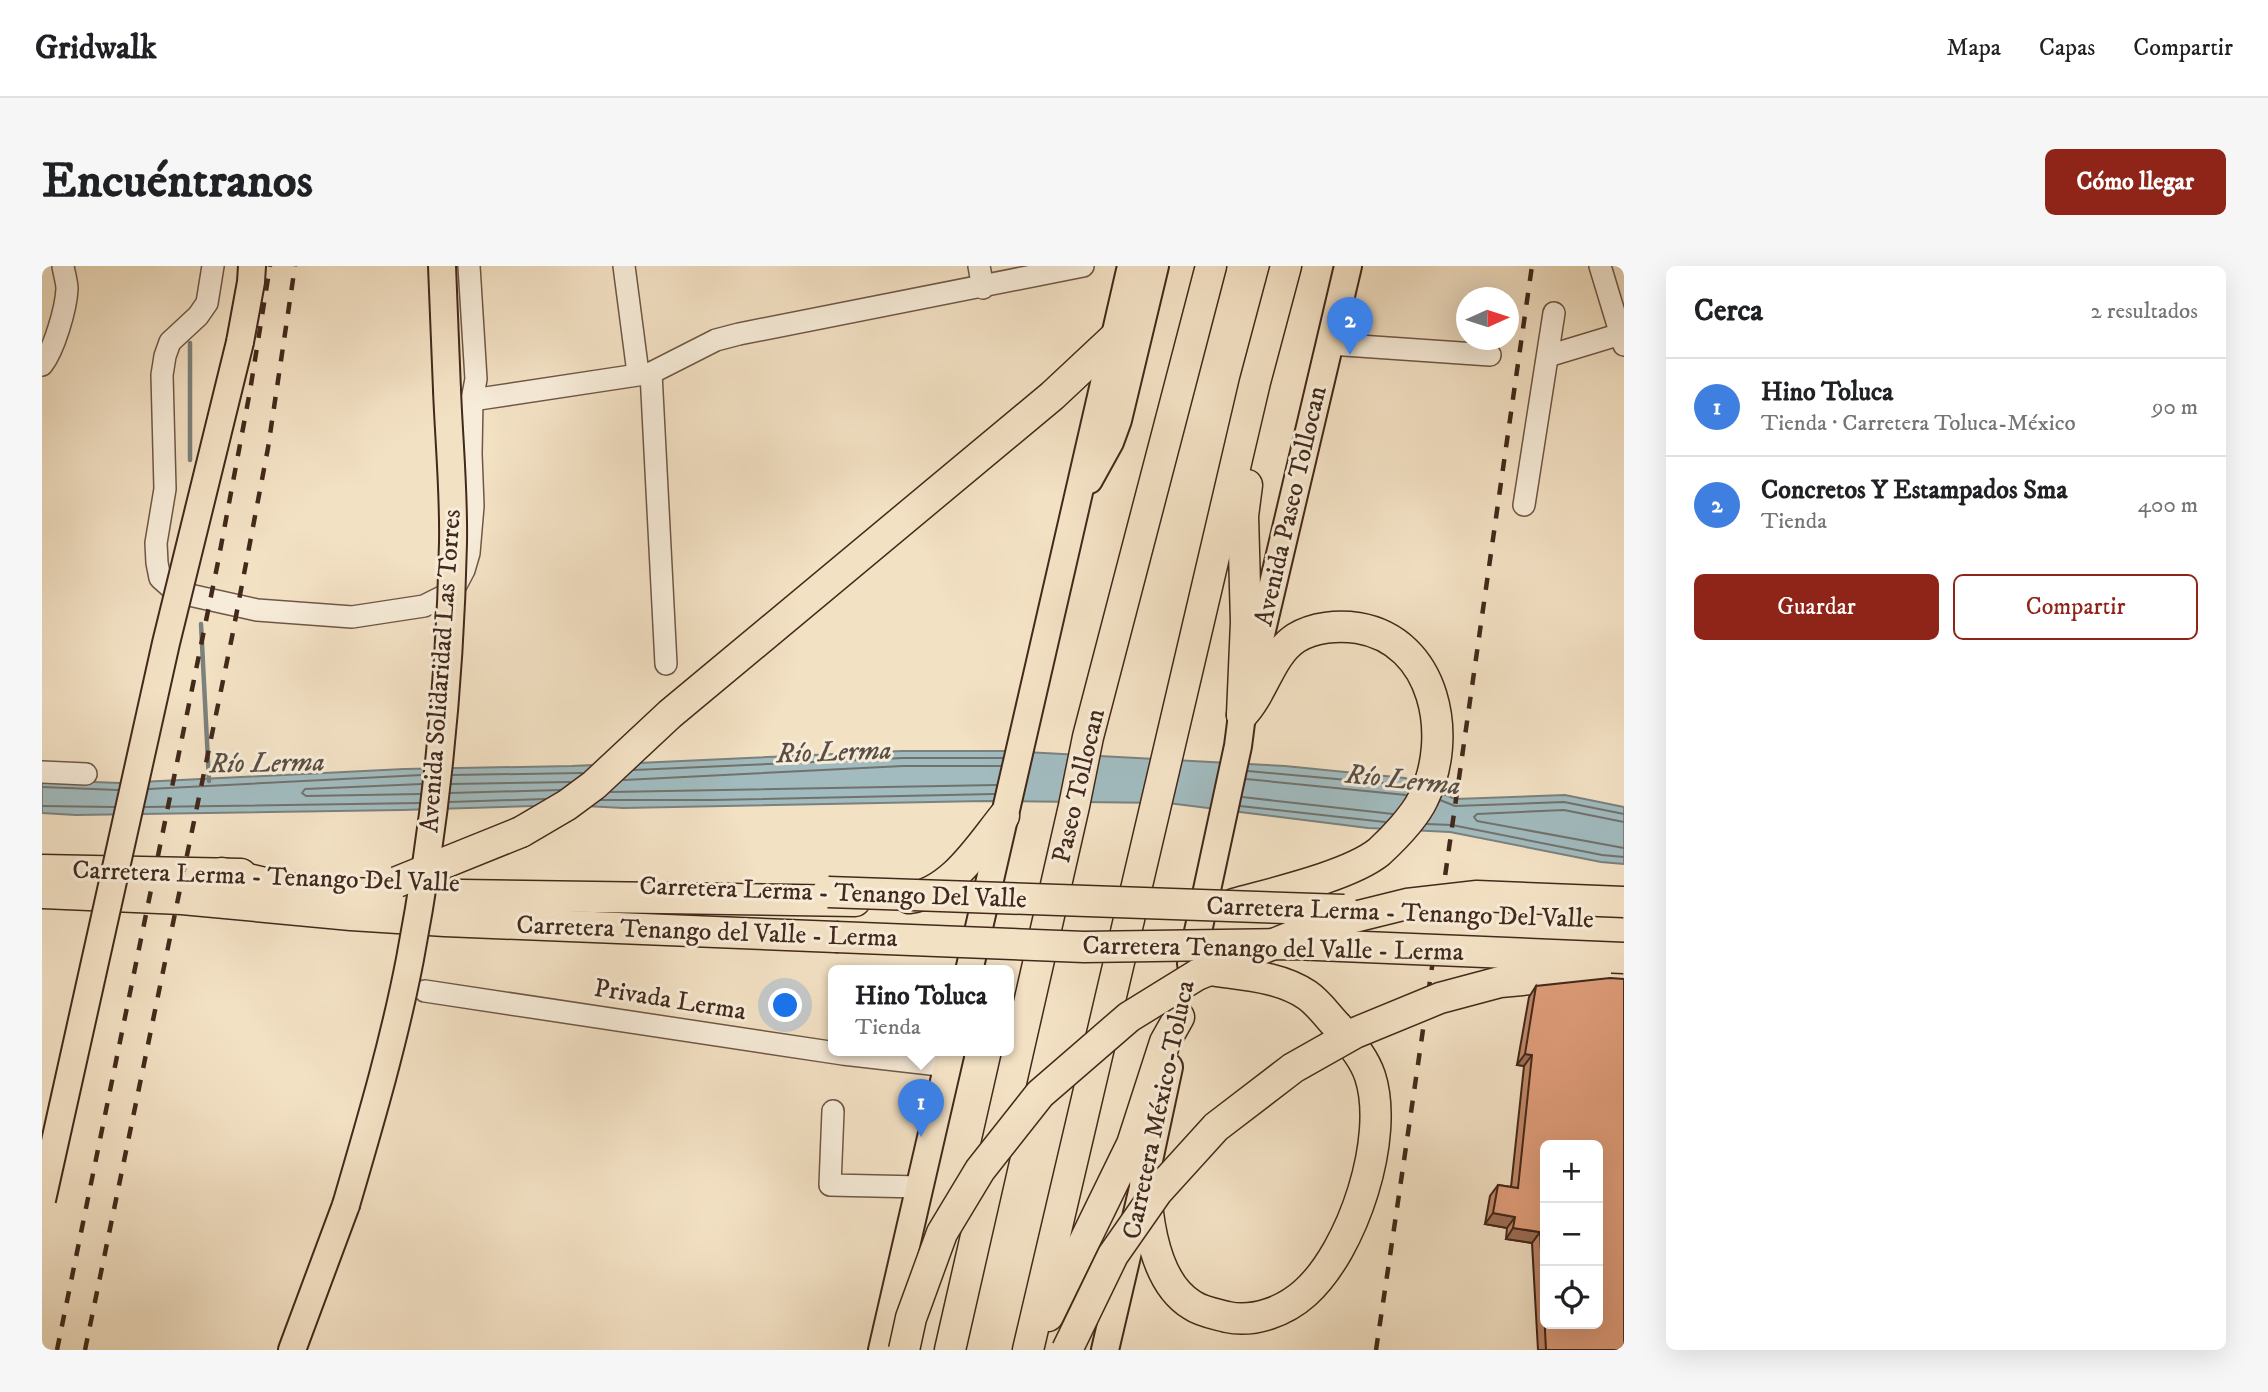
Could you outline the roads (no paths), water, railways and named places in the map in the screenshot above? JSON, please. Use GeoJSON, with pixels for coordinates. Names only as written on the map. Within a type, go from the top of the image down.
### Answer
{"type":"FeatureCollection","features":[{"type":"Feature","properties":{"kind":"highway","name":"Paseo Tollocan"},"geometry":{"type":"LineString","coordinates":[[950,1350],[1088,737],[1211,266]]}},
{"type":"Feature","properties":{"kind":"highway"},"geometry":{"type":"LineString","coordinates":[[1029,1350],[1255,382],[1286,266]]}},
{"type":"Feature","properties":{"kind":"highway"},"geometry":{"type":"LineString","coordinates":[[397,882],[521,832],[567,805],[594,785],[670,714],[1052,396],[1114,338]]}},
{"type":"Feature","properties":{"kind":"highway"},"geometry":{"type":"LineString","coordinates":[[1242,715],[1246,622],[1243,516],[1255,382]]}},
{"type":"Feature","properties":{"kind":"highway"},"geometry":{"type":"LineString","coordinates":[[1229,906],[1354,866],[1378,852],[1412,817],[1423,799],[1430,779],[1437,735],[1432,696],[1415,659],[1392,639],[1366,629],[1338,626],[1298,637],[1281,652],[1254,702],[1242,715]]}},
{"type":"Feature","properties":{"kind":"highway"},"geometry":{"type":"LineString","coordinates":[[222,873],[286,888],[332,893],[888,901],[916,897],[932,891],[949,879],[963,866],[1005,812]]}},
{"type":"Feature","properties":{"kind":"highway","name":"Carretera Lerma - Tenango Del Valle"},"geometry":{"type":"LineString","coordinates":[[42,870],[828,892],[1624,922]]}},
{"type":"Feature","properties":{"kind":"highway","name":"Carretera Tenango del Valle - Lerma"},"geometry":{"type":"LineString","coordinates":[[42,893],[182,899],[445,921],[1084,947],[1293,943],[1624,958]]}},
{"type":"Feature","properties":{"kind":"highway"},"geometry":{"type":"LineString","coordinates":[[904,1350],[911,1318],[942,1233],[980,1170],[1040,1094],[1129,1017],[1197,975],[1318,926],[1407,904],[1477,895],[1624,902]]}},
{"type":"Feature","properties":{"kind":"highway"},"geometry":{"type":"LineString","coordinates":[[1084,947],[1102,960],[1190,967],[1274,980],[1291,986],[1308,995],[1338,1027],[1356,1049],[1370,1074],[1376,1122],[1373,1149],[1358,1209],[1327,1265],[1306,1292],[1282,1309],[1264,1317],[1237,1319],[1192,1306],[1176,1291],[1154,1245],[1147,1213],[1145,1180]]}},
{"type":"Feature","properties":{"kind":"highway"},"geometry":{"type":"LineString","coordinates":[[1067,1350],[1113,1255],[1157,1192],[1216,1127],[1293,1069],[1355,1033],[1440,998],[1500,982],[1588,972],[1624,973]]}},
{"type":"Feature","properties":{"kind":"highway"},"geometry":{"type":"LineString","coordinates":[[1029,1350],[1054,1306],[1132,1144],[1165,1042],[1179,1017]]}},
{"type":"Feature","properties":{"kind":"main road"},"geometry":{"type":"LineString","coordinates":[[42,1200],[163,657],[240,342],[252,266]]}},
{"type":"Feature","properties":{"kind":"main road","name":"Avenida Solidaridad Las Torres"},"geometry":{"type":"LineString","coordinates":[[292,1350],[346,1205],[382,1083],[410,960],[429,846],[442,729],[453,542],[442,266]]}},
{"type":"Feature","properties":{"kind":"main road"},"geometry":{"type":"LineString","coordinates":[[970,965],[1130,266]]}},
{"type":"Feature","properties":{"kind":"main road"},"geometry":{"type":"LineString","coordinates":[[1077,497],[1097,470],[1110,442],[1125,393],[1155,266]]}},
{"type":"Feature","properties":{"kind":"main road","name":"Avenida Paseo Tollocan"},"geometry":{"type":"LineString","coordinates":[[1238,746],[1242,715],[1348,266]]}},
{"type":"Feature","properties":{"kind":"main road","name":"Carretera México-Toluca"},"geometry":{"type":"LineString","coordinates":[[1105,1350],[1145,1180],[1238,746]]}},
{"type":"Feature","properties":{"kind":"main road"},"geometry":{"type":"LineString","coordinates":[[882,1350],[950,1059]]}},
{"type":"Feature","properties":{"kind":"street"},"geometry":{"type":"LineString","coordinates":[[42,365],[50,356],[62,315],[67,289],[62,266]]}},
{"type":"Feature","properties":{"kind":"street"},"geometry":{"type":"LineString","coordinates":[[213,266],[206,303],[198,316],[170,342],[165,356],[162,375],[165,489],[156,542],[160,578],[185,594],[257,610],[352,617],[424,606],[444,596],[455,586],[469,553],[474,506],[472,400],[476,379],[469,266]]}},
{"type":"Feature","properties":{"kind":"street"},"geometry":{"type":"LineString","coordinates":[[624,266],[644,373],[666,664]]}},
{"type":"Feature","properties":{"kind":"street"},"geometry":{"type":"LineString","coordinates":[[979,266],[983,288]]}},
{"type":"Feature","properties":{"kind":"street"},"geometry":{"type":"LineString","coordinates":[[472,400],[644,373],[716,340],[739,334],[983,288],[1083,266]]}},
{"type":"Feature","properties":{"kind":"street"},"geometry":{"type":"LineString","coordinates":[[1548,356],[1623,337],[1600,266]]}},
{"type":"Feature","properties":{"kind":"street"},"geometry":{"type":"LineString","coordinates":[[1524,505],[1554,313]]}},
{"type":"Feature","properties":{"kind":"street"},"geometry":{"type":"LineString","coordinates":[[1330,344],[1490,355]]}},
{"type":"Feature","properties":{"kind":"street"},"geometry":{"type":"LineString","coordinates":[[42,772],[86,774]]}},
{"type":"Feature","properties":{"kind":"street","name":"Privada Lerma"},"geometry":{"type":"LineString","coordinates":[[425,991],[828,1052]]}},
{"type":"Feature","properties":{"kind":"street","name":"Privada Lerma"},"geometry":{"type":"LineString","coordinates":[[885,1056],[950,1059]]}},
{"type":"Feature","properties":{"kind":"street"},"geometry":{"type":"LineString","coordinates":[[833,1111],[830,1185],[920,1187]]}},
{"type":"Feature","properties":{"kind":"water","name":"Río Lerma"},"geometry":{"type":"Polygon","coordinates":[[[902,751],[1007,751],[1285,766],[1405,778],[1455,799],[1565,795],[1624,807],[1624,864],[1601,862],[1450,832],[1368,828],[1168,803],[984,801],[623,808],[567,805],[76,815],[42,813],[42,780],[120,783],[404,769],[572,766],[902,751]]]}},
{"type":"Feature","properties":{"kind":"waterway"},"geometry":{"type":"LineString","coordinates":[[190,343],[190,460]]}},
{"type":"Feature","properties":{"kind":"waterway","name":"Río Lerma"},"geometry":{"type":"LineString","coordinates":[[201,624],[209,781]]}},
{"type":"Feature","properties":{"kind":"railway"},"geometry":{"type":"LineString","coordinates":[[57,1350],[218,562],[270,266]]}},
{"type":"Feature","properties":{"kind":"railway"},"geometry":{"type":"LineString","coordinates":[[85,1350],[232,637],[268,448],[295,266]]}},
{"type":"Feature","properties":{"kind":"railway"},"geometry":{"type":"LineString","coordinates":[[1376,1350],[1532,266]]}},
{"type":"Feature","properties":{"kind":"place","name":"Concretos Y Estampados Sma"},"geometry":{"type":"Point","coordinates":[1350,355]}},
{"type":"Feature","properties":{"kind":"place","name":"Hino Toluca"},"geometry":{"type":"Point","coordinates":[921,1137]}}]}
